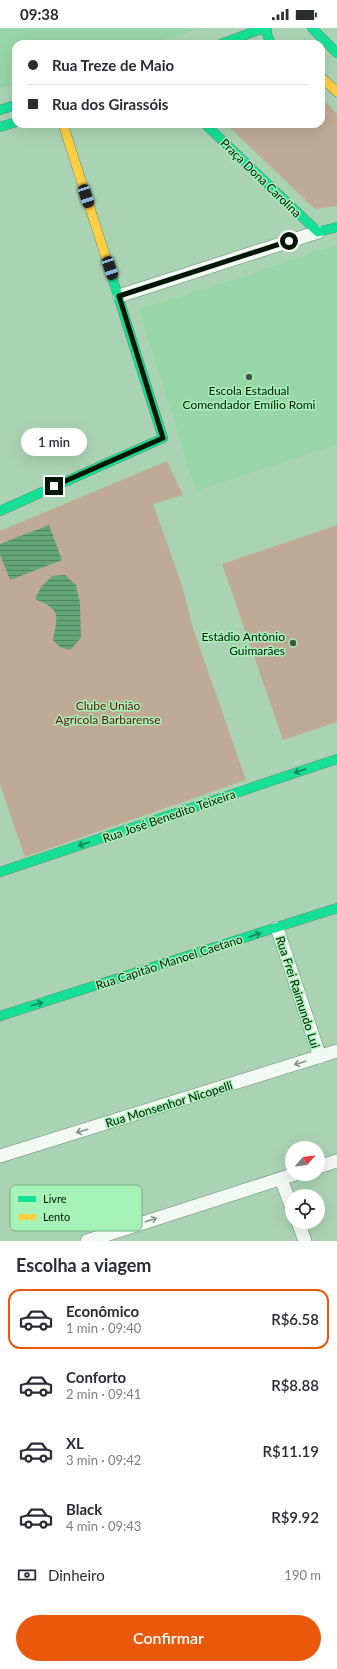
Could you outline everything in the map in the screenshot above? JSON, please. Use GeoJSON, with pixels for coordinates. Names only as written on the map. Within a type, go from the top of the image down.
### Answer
{"type":"FeatureCollection","features":[{"type":"Feature","properties":{"kind":"street"},"geometry":{"type":"LineString","coordinates":[[232,40],[265,28],[269,40]]}},
{"type":"Feature","properties":{"kind":"street"},"geometry":{"type":"LineString","coordinates":[[309,40],[312,28]]}},
{"type":"Feature","properties":{"kind":"street"},"geometry":{"type":"LineString","coordinates":[[312,28],[324,40]]}},
{"type":"Feature","properties":{"kind":"street"},"geometry":{"type":"LineString","coordinates":[[325,41],[337,53]]}},
{"type":"Feature","properties":{"kind":"street"},"geometry":{"type":"LineString","coordinates":[[325,81],[337,92]]}},
{"type":"Feature","properties":{"kind":"street"},"geometry":{"type":"LineString","coordinates":[[0,110],[12,106]]}},
{"type":"Feature","properties":{"kind":"street"},"geometry":{"type":"LineString","coordinates":[[0,127],[12,123]]}},
{"type":"Feature","properties":{"kind":"street"},"geometry":{"type":"LineString","coordinates":[[0,511],[163,438],[64,128]]}},
{"type":"Feature","properties":{"kind":"street","name":"Praça Dona Carolina"},"geometry":{"type":"LineString","coordinates":[[209,128],[318,232]]}},
{"type":"Feature","properties":{"kind":"street"},"geometry":{"type":"LineString","coordinates":[[119,296],[337,227]]}},
{"type":"Feature","properties":{"kind":"street","name":"Rua José Benedito Teixeira"},"geometry":{"type":"LineString","coordinates":[[0,872],[337,759]]}},
{"type":"Feature","properties":{"kind":"street","name":"Rua Capitão Manoel Caetano"},"geometry":{"type":"LineString","coordinates":[[0,1016],[337,908]]}},
{"type":"Feature","properties":{"kind":"street","name":"Rua Frei Raimundo Lui"},"geometry":{"type":"LineString","coordinates":[[277,928],[320,1057]]}},
{"type":"Feature","properties":{"kind":"street","name":"Rua Monsenhor Nicopelli"},"geometry":{"type":"LineString","coordinates":[[0,1156],[337,1051]]}},
{"type":"Feature","properties":{"kind":"street"},"geometry":{"type":"LineString","coordinates":[[325,1164],[337,1160]]}},
{"type":"Feature","properties":{"kind":"street"},"geometry":{"type":"LineString","coordinates":[[142,1223],[285,1178]]}},
{"type":"Feature","properties":{"kind":"street"},"geometry":{"type":"LineString","coordinates":[[281,1179],[285,1190]]}},
{"type":"Feature","properties":{"kind":"street"},"geometry":{"type":"LineString","coordinates":[[301,1229],[305,1241]]}},
{"type":"Feature","properties":{"kind":"street"},"geometry":{"type":"LineString","coordinates":[[87,1241],[118,1231]]}},
{"type":"Feature","properties":{"kind":"shaded area"},"geometry":{"type":"Polygon","coordinates":[[[0,28],[203,28],[162,40],[12,40],[12,85],[0,88],[0,28]]]}},
{"type":"Feature","properties":{"kind":"shaded area","name":"Escola Estadual Comendador Emílio Romi"},"geometry":{"type":"Polygon","coordinates":[[[337,244],[337,444],[196,491],[139,309],[243,277],[337,244]]]}},
{"type":"Feature","properties":{"kind":"shaded area"},"geometry":{"type":"Polygon","coordinates":[[[49,525],[62,560],[10,580],[0,554],[0,544],[49,525]]]}},
{"type":"Feature","properties":{"kind":"shaded area"},"geometry":{"type":"Polygon","coordinates":[[[65,575],[76,585],[80,603],[81,638],[70,650],[60,647],[53,640],[56,614],[49,606],[35,599],[41,587],[52,576],[65,575]]]}},
{"type":"Feature","properties":{"kind":"green space"},"geometry":{"type":"Polygon","coordinates":[[[325,101],[337,114],[337,206],[315,209],[230,128],[325,128],[325,101]]]}},
{"type":"Feature","properties":{"kind":"green space","name":"Clube União Agrícola Barbarense"},"geometry":{"type":"Polygon","coordinates":[[[167,461],[183,495],[153,504],[182,585],[193,628],[246,780],[25,857],[0,785],[0,531],[167,461]]]}},
{"type":"Feature","properties":{"kind":"green space","name":"Estádio Antônio Guimarães"},"geometry":{"type":"Polygon","coordinates":[[[337,525],[337,722],[283,740],[222,564],[337,525]]]}},
{"type":"Feature","properties":{"kind":"traffic: fast"},"geometry":{"type":"LineString","coordinates":[[232,40],[264,28]]}},
{"type":"Feature","properties":{"kind":"traffic: fast"},"geometry":{"type":"LineString","coordinates":[[267,28],[269,40]]}},
{"type":"Feature","properties":{"kind":"traffic: fast"},"geometry":{"type":"LineString","coordinates":[[312,28],[324,40]]}},
{"type":"Feature","properties":{"kind":"traffic: fast"},"geometry":{"type":"LineString","coordinates":[[325,41],[337,53]]}},
{"type":"Feature","properties":{"kind":"traffic: fast"},"geometry":{"type":"LineString","coordinates":[[0,110],[12,106]]}},
{"type":"Feature","properties":{"kind":"traffic: fast"},"geometry":{"type":"LineString","coordinates":[[0,127],[12,123]]}},
{"type":"Feature","properties":{"kind":"traffic: fast"},"geometry":{"type":"LineString","coordinates":[[209,128],[318,232],[337,227]]}},
{"type":"Feature","properties":{"kind":"traffic: fast"},"geometry":{"type":"LineString","coordinates":[[0,511],[163,438],[106,258]]}},
{"type":"Feature","properties":{"kind":"traffic: fast"},"geometry":{"type":"LineString","coordinates":[[0,872],[337,759]]}},
{"type":"Feature","properties":{"kind":"traffic: fast"},"geometry":{"type":"LineString","coordinates":[[0,1016],[337,908]]}},
{"type":"Feature","properties":{"kind":"traffic: slow"},"geometry":{"type":"LineString","coordinates":[[325,81],[337,92]]}},
{"type":"Feature","properties":{"kind":"traffic: slow"},"geometry":{"type":"LineString","coordinates":[[64,128],[106,258]]}},
{"type":"Feature","properties":{"kind":"place","name":"Escola Estadual Comendador Emílio Romi"},"geometry":{"type":"Point","coordinates":[249,377]}},
{"type":"Feature","properties":{"kind":"place","name":"Estádio Antônio Guimarães"},"geometry":{"type":"Point","coordinates":[293,643]}},
{"type":"Feature","properties":{"kind":"route"},"geometry":{"type":"LineString","coordinates":[[54,486],[163,438],[119,296],[289,241]]}}]}
